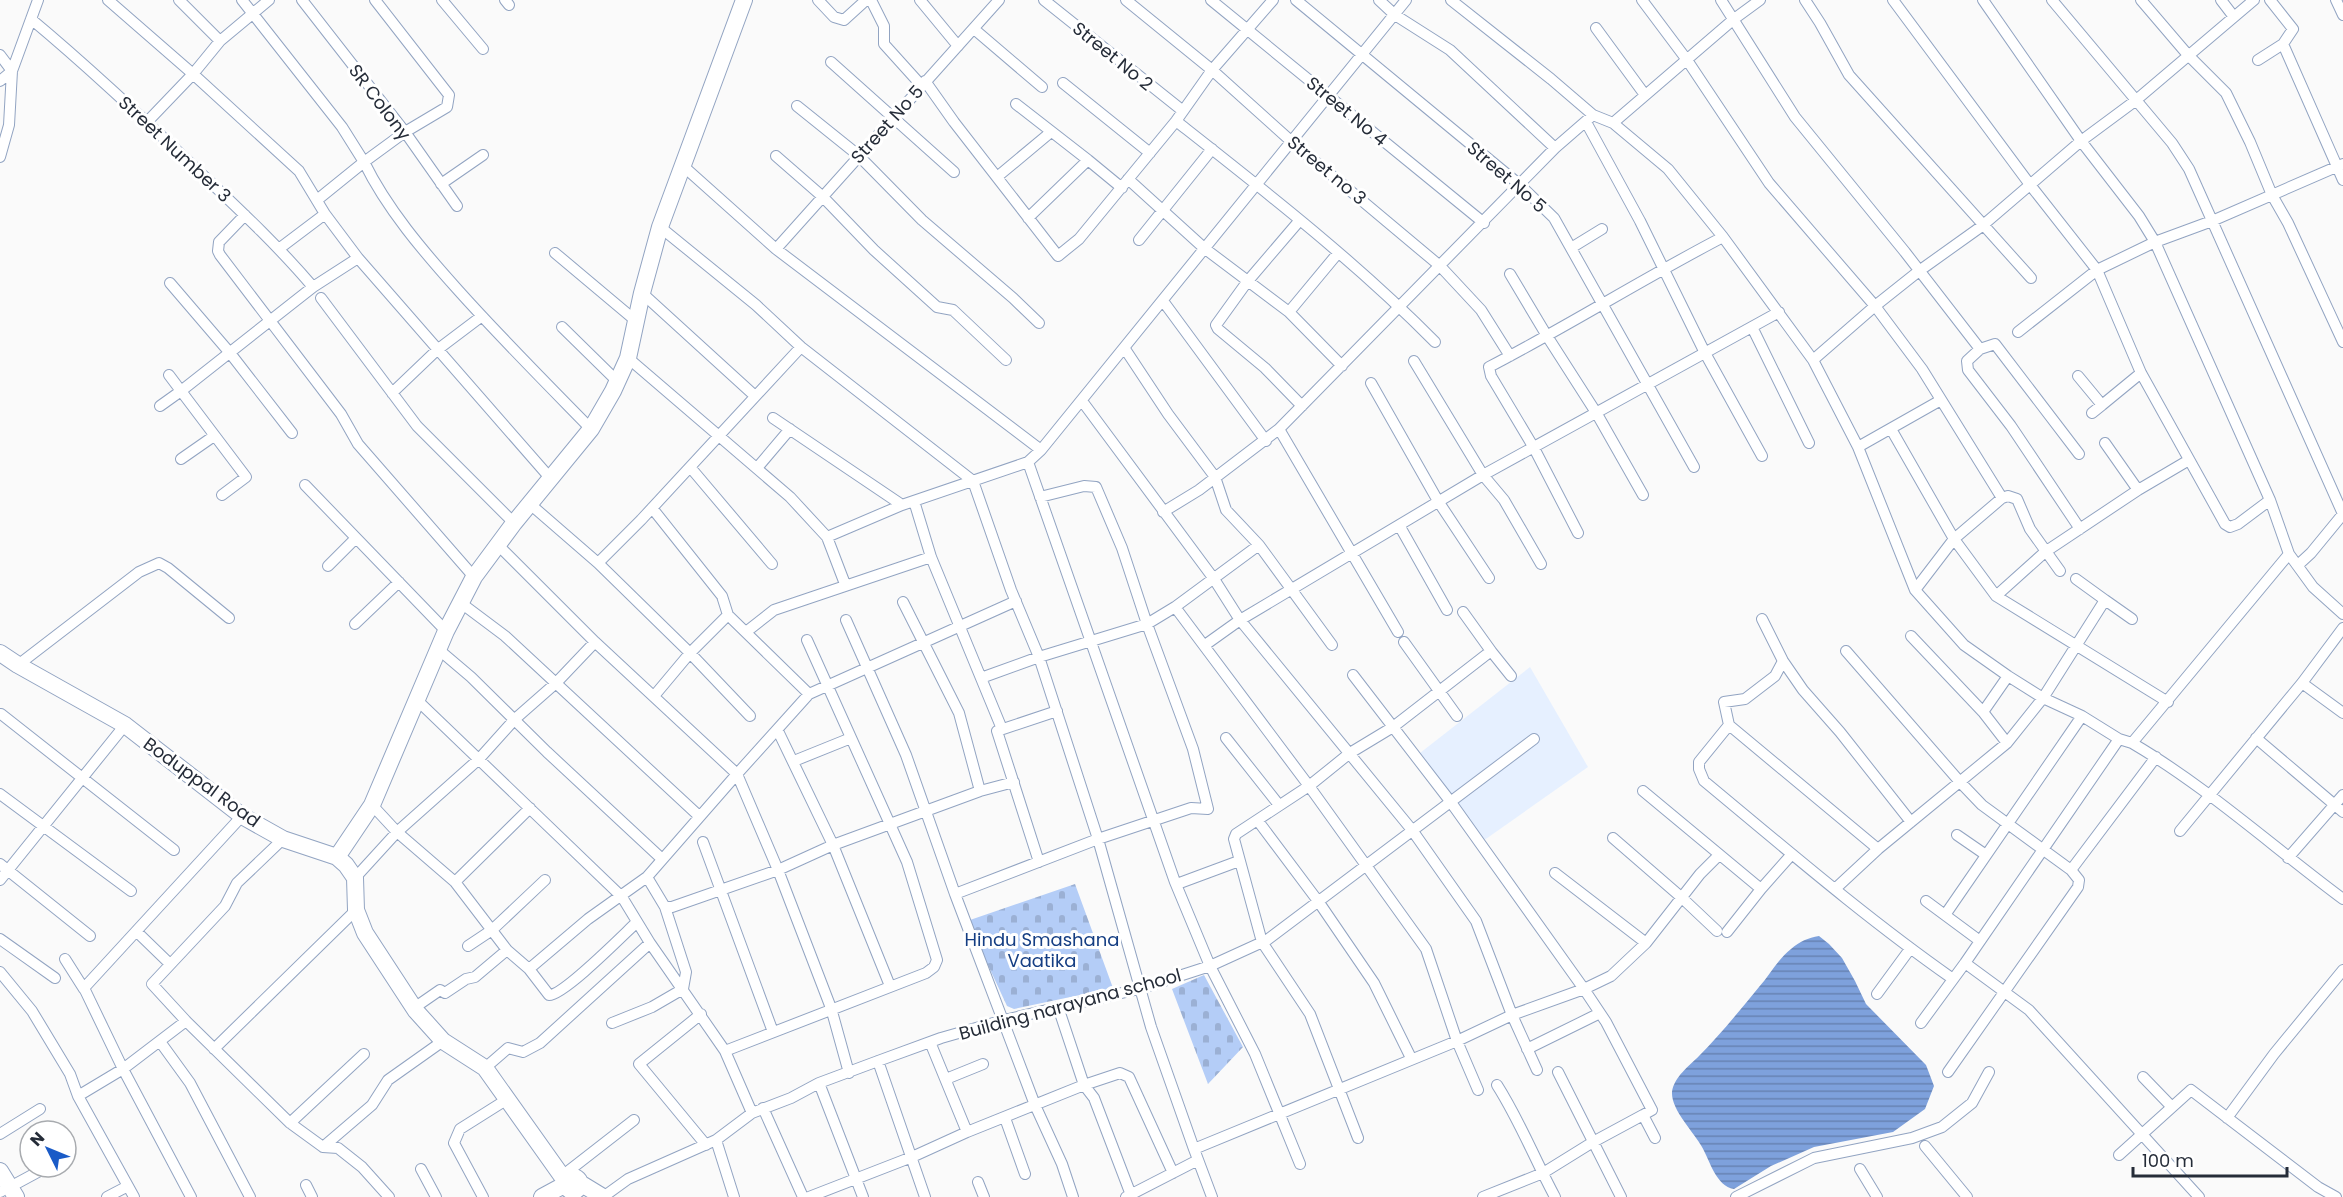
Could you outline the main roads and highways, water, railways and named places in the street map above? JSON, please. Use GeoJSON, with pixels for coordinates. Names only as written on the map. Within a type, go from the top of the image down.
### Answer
{"type":"FeatureCollection","features":[{"type":"Feature","properties":{"kind":"park label","name":"Hindu Smashana Vaatika"},"geometry":{"type":"Point","coordinates":[1042,949]}}]}
